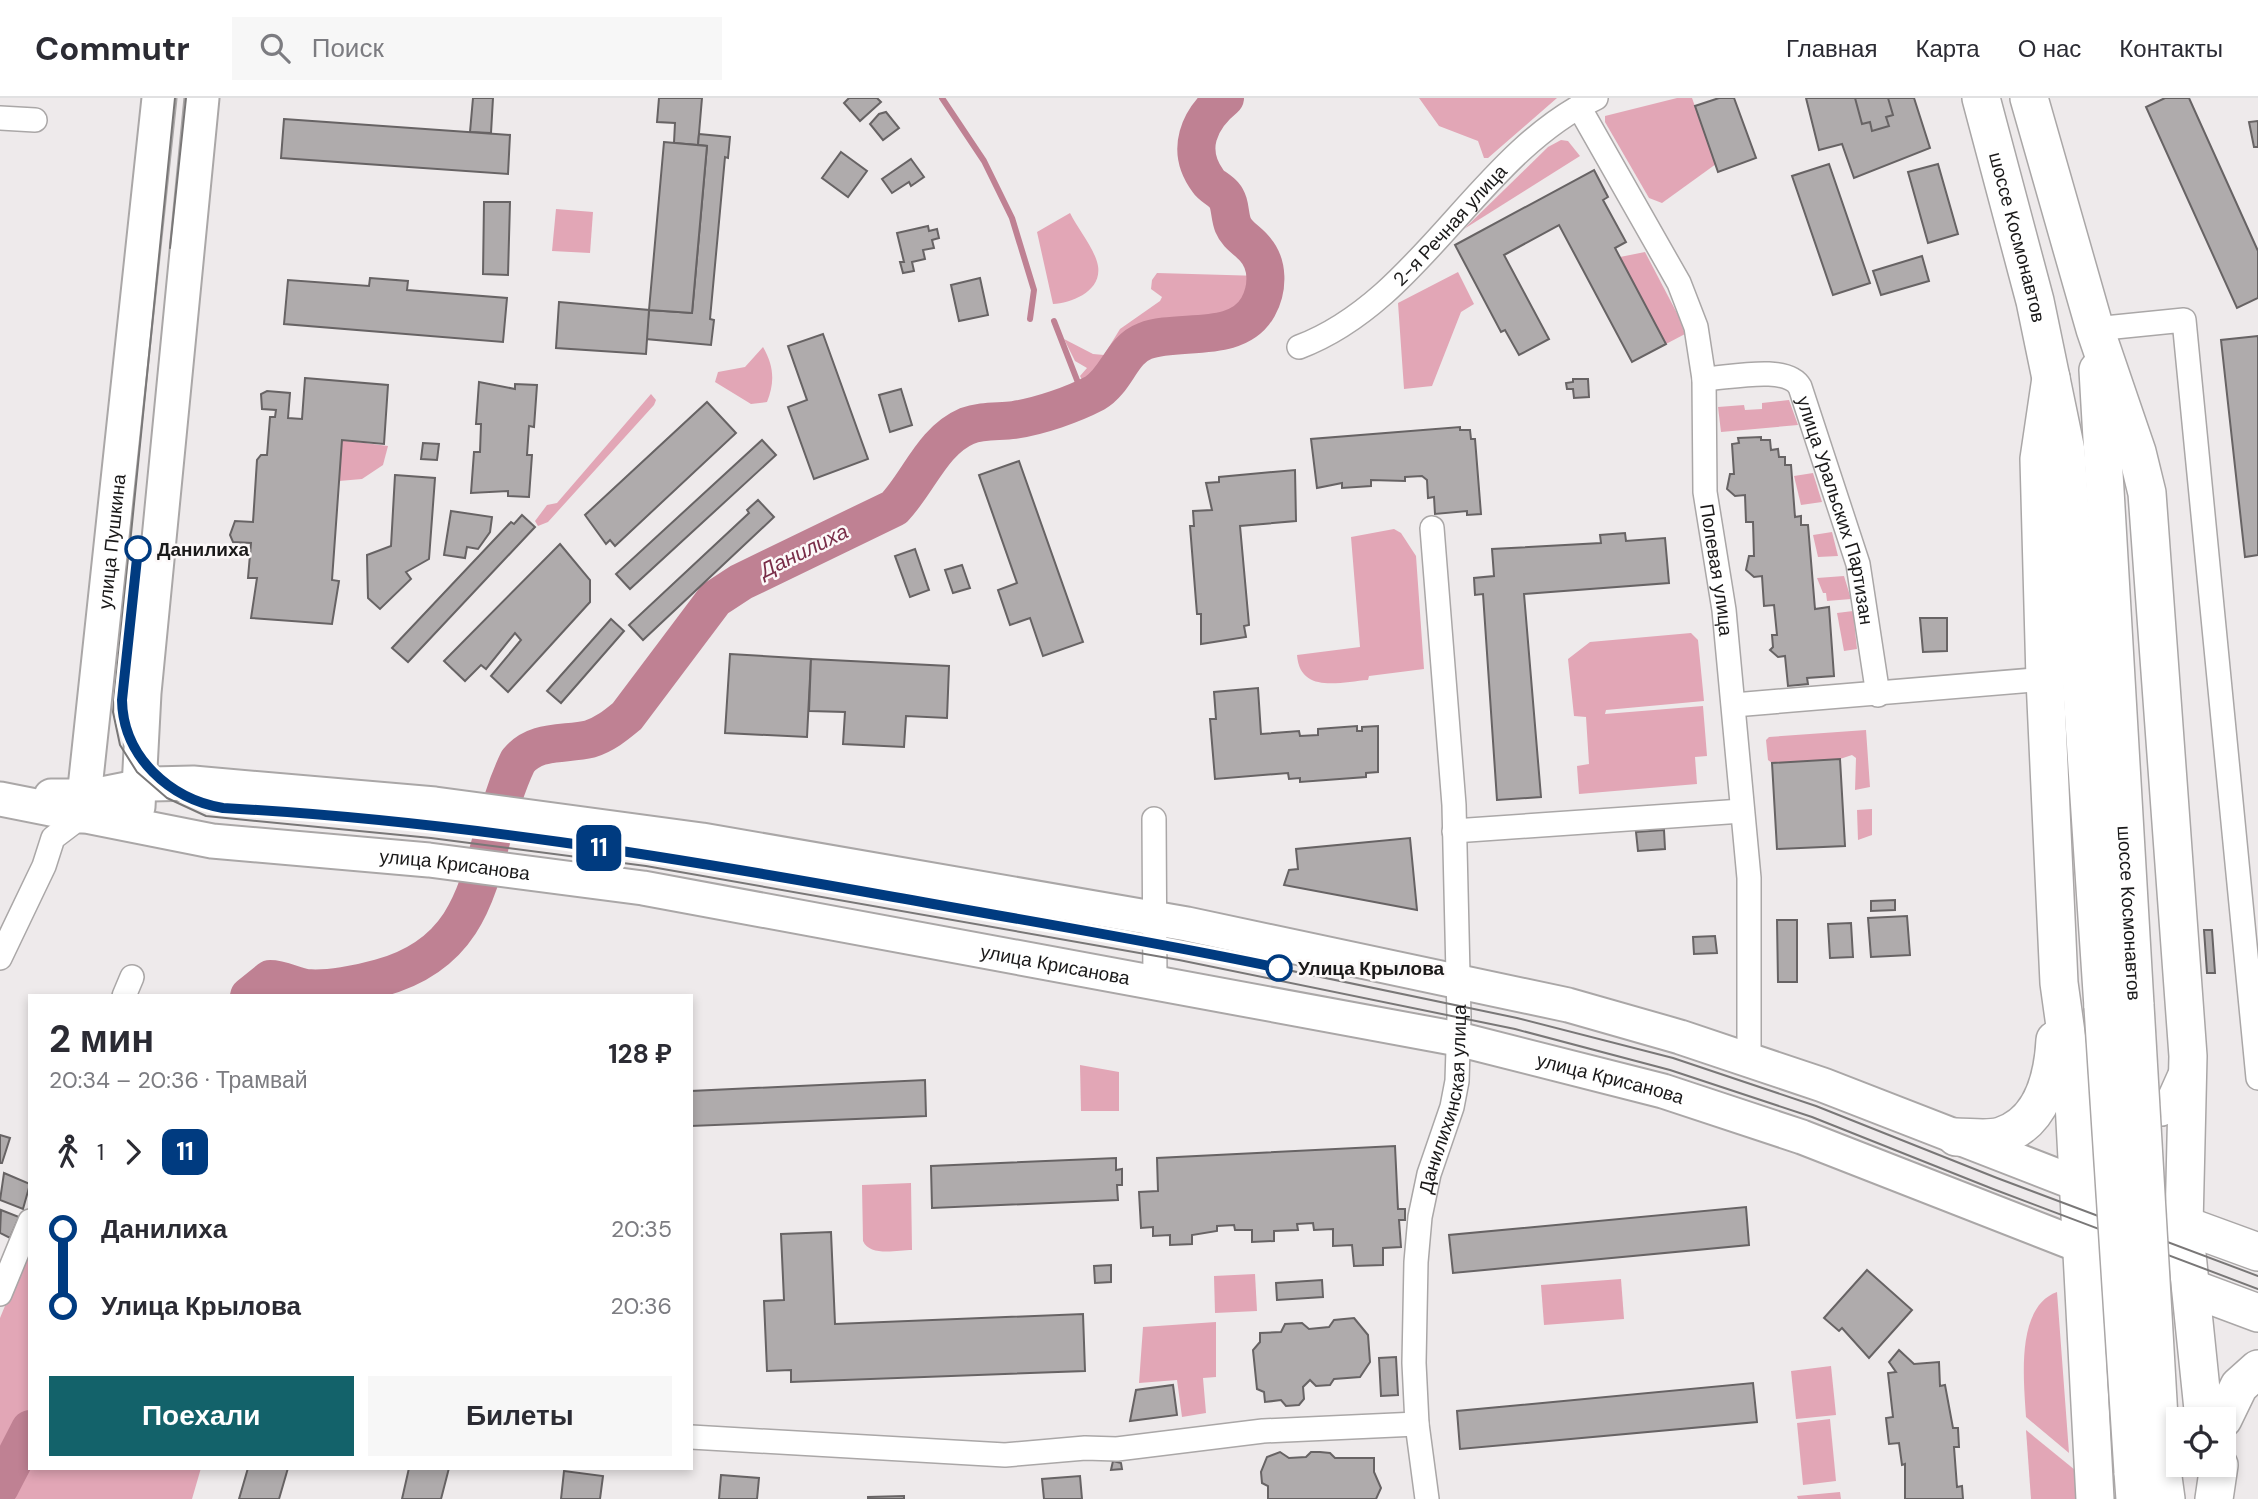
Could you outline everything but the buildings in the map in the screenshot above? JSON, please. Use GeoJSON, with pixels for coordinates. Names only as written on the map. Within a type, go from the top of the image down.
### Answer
{"type":"FeatureCollection","features":[{"type":"Feature","properties":{"kind":"main road","name":"улица Пушкина"},"geometry":{"type":"LineString","coordinates":[[83,806],[159,98]]}},
{"type":"Feature","properties":{"kind":"main road"},"geometry":{"type":"LineString","coordinates":[[136,827],[144,693],[202,98]]}},
{"type":"Feature","properties":{"kind":"main road","name":"шоссе Космонавтов"},"geometry":{"type":"LineString","coordinates":[[1981,98],[2013,209],[2066,451],[2119,1006]]}},
{"type":"Feature","properties":{"kind":"main road","name":"шоссе Космонавтов"},"geometry":{"type":"LineString","coordinates":[[2029,98],[2095,329],[2124,407],[2147,493],[2188,1056],[2188,1154],[2184,1225],[2203,1407]]}},
{"type":"Feature","properties":{"kind":"main road","name":"шоссе Космонавтов"},"geometry":{"type":"LineString","coordinates":[[2095,329],[2119,1006],[2149,1485]]}},
{"type":"Feature","properties":{"kind":"main road","name":"шоссе Космонавтов"},"geometry":{"type":"LineString","coordinates":[[2050,377],[2039,459],[2045,679],[2059,983],[2073,1083],[2084,1247],[2095,1499]]}},
{"type":"Feature","properties":{"kind":"main road","name":"улица Крисанова"},"geometry":{"type":"LineString","coordinates":[[83,806],[140,787],[193,783],[435,804],[651,832],[1154,919],[1568,1005],[1823,1085],[2184,1225]]}},
{"type":"Feature","properties":{"kind":"main road","name":"улица Крисанова"},"geometry":{"type":"LineString","coordinates":[[0,798],[83,806],[136,827],[250,845],[429,860],[643,888],[1458,1039],[1663,1091],[1802,1137],[2192,1288]]}},
{"type":"Feature","properties":{"kind":"main road"},"geometry":{"type":"LineString","coordinates":[[1956,1137],[2002,1136],[2020,1124],[2039,1104],[2054,1066],[2059,983]]}},
{"type":"Feature","properties":{"kind":"main road"},"geometry":{"type":"LineString","coordinates":[[2184,1225],[2258,1252]]}},
{"type":"Feature","properties":{"kind":"main road"},"geometry":{"type":"LineString","coordinates":[[2192,1288],[2258,1313]]}},
{"type":"Feature","properties":{"kind":"main road"},"geometry":{"type":"LineString","coordinates":[[2229,1407],[2239,1385],[2258,1369]]}},
{"type":"Feature","properties":{"kind":"main road"},"geometry":{"type":"LineString","coordinates":[[2209,1477],[2212,1499]]}},
{"type":"Feature","properties":{"kind":"main road"},"geometry":{"type":"LineString","coordinates":[[2212,1499],[2217,1477]]}},
{"type":"Feature","properties":{"kind":"street","name":"2-я Речная улица"},"geometry":{"type":"LineString","coordinates":[[1298,347],[1321,337],[1373,301],[1411,267],[1509,164],[1588,103]]}},
{"type":"Feature","properties":{"kind":"street","name":"Полевая улица"},"geometry":{"type":"LineString","coordinates":[[1588,103],[1688,300],[1696,327],[1704,379],[1705,492],[1724,610],[1748,878],[1749,1060]]}},
{"type":"Feature","properties":{"kind":"street"},"geometry":{"type":"LineString","coordinates":[[0,118],[35,120]]}},
{"type":"Feature","properties":{"kind":"street"},"geometry":{"type":"LineString","coordinates":[[2095,329],[2184,320],[2258,1077]]}},
{"type":"Feature","properties":{"kind":"street","name":"улица Уральских Партизан"},"geometry":{"type":"LineString","coordinates":[[1704,379],[1787,374],[1800,387],[1857,564],[1878,695]]}},
{"type":"Feature","properties":{"kind":"street","name":"Данилихинская улица"},"geometry":{"type":"LineString","coordinates":[[1427,1499],[1417,1424],[1414,1363],[1420,1217],[1429,1174],[1452,1107],[1458,1039],[1459,983],[1454,831],[1432,528]]}},
{"type":"Feature","properties":{"kind":"street"},"geometry":{"type":"LineString","coordinates":[[1734,705],[2045,679]]}},
{"type":"Feature","properties":{"kind":"street"},"geometry":{"type":"LineString","coordinates":[[0,958],[44,866],[53,838],[83,806]]}},
{"type":"Feature","properties":{"kind":"street"},"geometry":{"type":"LineString","coordinates":[[1454,831],[1742,811]]}},
{"type":"Feature","properties":{"kind":"street"},"geometry":{"type":"LineString","coordinates":[[1154,819],[1155,983]]}},
{"type":"Feature","properties":{"kind":"street"},"geometry":{"type":"LineString","coordinates":[[2162,1114],[2188,1056]]}},
{"type":"Feature","properties":{"kind":"street"},"geometry":{"type":"LineString","coordinates":[[2073,1083],[2078,1107],[2092,1125]]}},
{"type":"Feature","properties":{"kind":"street"},"geometry":{"type":"LineString","coordinates":[[0,1294],[28,1226]]}},
{"type":"Feature","properties":{"kind":"street"},"geometry":{"type":"LineString","coordinates":[[2090,1419],[2094,1376],[2107,1353]]}},
{"type":"Feature","properties":{"kind":"street"},"geometry":{"type":"LineString","coordinates":[[2181,1353],[2193,1372],[2201,1407]]}},
{"type":"Feature","properties":{"kind":"street"},"geometry":{"type":"LineString","coordinates":[[693,1437],[1005,1455],[1085,1448],[1117,1449],[1263,1431],[1417,1424]]}},
{"type":"Feature","properties":{"kind":"shaded area"},"geometry":{"type":"Polygon","coordinates":[[[1419,98],[1557,98],[1488,158],[1484,158],[1478,141],[1439,126],[1419,98]]]}},
{"type":"Feature","properties":{"kind":"shaded area"},"geometry":{"type":"Polygon","coordinates":[[[1677,98],[1692,98],[1716,164],[1662,203],[1649,198],[1605,122],[1605,116],[1677,98]]]}},
{"type":"Feature","properties":{"kind":"shaded area"},"geometry":{"type":"Polygon","coordinates":[[[1561,140],[1568,141],[1580,156],[1464,229],[1548,147],[1561,140]]]}},
{"type":"Feature","properties":{"kind":"shaded area"},"geometry":{"type":"Polygon","coordinates":[[[556,209],[593,212],[590,253],[552,251],[556,209]]]}},
{"type":"Feature","properties":{"kind":"shaded area"},"geometry":{"type":"Polygon","coordinates":[[[1070,213],[1093,253],[1098,275],[1091,289],[1084,294],[1053,304],[1037,232],[1070,213]]]}},
{"type":"Feature","properties":{"kind":"shaded area"},"geometry":{"type":"Polygon","coordinates":[[[1645,252],[1685,334],[1666,344],[1620,257],[1645,252]]]}},
{"type":"Feature","properties":{"kind":"shaded area"},"geometry":{"type":"Polygon","coordinates":[[[1458,272],[1474,304],[1461,312],[1432,386],[1404,389],[1398,303],[1458,272]]]}},
{"type":"Feature","properties":{"kind":"shaded area"},"geometry":{"type":"Polygon","coordinates":[[[1157,273],[1261,276],[1262,285],[1247,315],[1234,323],[1220,327],[1155,333],[1141,338],[1127,351],[1105,383],[1088,391],[1080,376],[1087,368],[1075,361],[1064,339],[1093,354],[1104,355],[1120,329],[1160,301],[1162,297],[1151,289],[1152,280],[1157,273]]]}},
{"type":"Feature","properties":{"kind":"shaded area"},"geometry":{"type":"Polygon","coordinates":[[[763,347],[772,374],[767,402],[751,404],[715,382],[718,372],[745,367],[763,347]]]}},
{"type":"Feature","properties":{"kind":"shaded area"},"geometry":{"type":"Polygon","coordinates":[[[651,394],[656,400],[654,405],[548,522],[538,526],[535,521],[547,505],[557,503],[651,394]]]}},
{"type":"Feature","properties":{"kind":"shaded area"},"geometry":{"type":"Polygon","coordinates":[[[1789,400],[1798,425],[1721,432],[1718,407],[1744,405],[1745,410],[1762,409],[1762,403],[1789,400]]]}},
{"type":"Feature","properties":{"kind":"shaded area"},"geometry":{"type":"Polygon","coordinates":[[[342,440],[388,446],[383,465],[362,479],[339,481],[342,440]]]}},
{"type":"Feature","properties":{"kind":"shaded area"},"geometry":{"type":"Polygon","coordinates":[[[1813,473],[1822,502],[1801,505],[1794,476],[1813,473]]]}},
{"type":"Feature","properties":{"kind":"shaded area"},"geometry":{"type":"Polygon","coordinates":[[[1394,529],[1401,533],[1416,556],[1424,669],[1369,676],[1368,680],[1334,683],[1313,681],[1305,676],[1297,655],[1360,647],[1351,537],[1394,529]]]}},
{"type":"Feature","properties":{"kind":"shaded area"},"geometry":{"type":"Polygon","coordinates":[[[1832,532],[1838,556],[1818,557],[1813,535],[1832,532]]]}},
{"type":"Feature","properties":{"kind":"shaded area"},"geometry":{"type":"Polygon","coordinates":[[[1844,576],[1851,599],[1827,601],[1826,593],[1823,593],[1817,578],[1844,576]]]}},
{"type":"Feature","properties":{"kind":"shaded area"},"geometry":{"type":"Polygon","coordinates":[[[1853,611],[1857,649],[1844,651],[1837,613],[1853,611]]]}},
{"type":"Feature","properties":{"kind":"shaded area"},"geometry":{"type":"Polygon","coordinates":[[[1691,633],[1698,640],[1704,701],[1606,710],[1605,714],[1703,706],[1707,756],[1695,757],[1697,784],[1579,794],[1577,766],[1589,764],[1586,717],[1574,716],[1568,659],[1590,642],[1691,633]]]}},
{"type":"Feature","properties":{"kind":"shaded area"},"geometry":{"type":"Polygon","coordinates":[[[1866,730],[1870,787],[1855,790],[1856,758],[1852,755],[1840,759],[1772,763],[1768,760],[1766,740],[1769,737],[1866,730]]]}},
{"type":"Feature","properties":{"kind":"shaded area"},"geometry":{"type":"Polygon","coordinates":[[[1872,809],[1872,835],[1858,840],[1857,810],[1872,809]]]}},
{"type":"Feature","properties":{"kind":"shaded area"},"geometry":{"type":"Polygon","coordinates":[[[1080,1065],[1119,1072],[1119,1111],[1081,1111],[1080,1065]]]}},
{"type":"Feature","properties":{"kind":"shaded area"},"geometry":{"type":"Polygon","coordinates":[[[911,1183],[912,1250],[885,1252],[866,1246],[863,1241],[862,1185],[911,1183]]]}},
{"type":"Feature","properties":{"kind":"shaded area"},"geometry":{"type":"Polygon","coordinates":[[[28,1250],[28,1470],[200,1470],[192,1499],[0,1499],[0,1318],[28,1250]]]}},
{"type":"Feature","properties":{"kind":"shaded area"},"geometry":{"type":"Polygon","coordinates":[[[1255,1274],[1257,1311],[1215,1313],[1214,1276],[1255,1274]]]}},
{"type":"Feature","properties":{"kind":"shaded area"},"geometry":{"type":"Polygon","coordinates":[[[1621,1279],[1624,1319],[1544,1325],[1541,1285],[1621,1279]]]}},
{"type":"Feature","properties":{"kind":"shaded area"},"geometry":{"type":"Polygon","coordinates":[[[2057,1292],[2069,1453],[2026,1417],[2024,1366],[2028,1329],[2034,1313],[2044,1300],[2057,1292]]]}},
{"type":"Feature","properties":{"kind":"shaded area"},"geometry":{"type":"Polygon","coordinates":[[[1216,1322],[1216,1377],[1203,1378],[1206,1413],[1182,1417],[1177,1380],[1139,1383],[1143,1327],[1216,1322]]]}},
{"type":"Feature","properties":{"kind":"shaded area"},"geometry":{"type":"Polygon","coordinates":[[[1831,1366],[1836,1415],[1796,1419],[1791,1371],[1831,1366]]]}},
{"type":"Feature","properties":{"kind":"shaded area"},"geometry":{"type":"Polygon","coordinates":[[[1830,1419],[1836,1481],[1803,1485],[1797,1423],[1830,1419]]]}},
{"type":"Feature","properties":{"kind":"shaded area"},"geometry":{"type":"Polygon","coordinates":[[[2026,1430],[2075,1470],[2078,1499],[2031,1499],[2026,1430]]]}},
{"type":"Feature","properties":{"kind":"shaded area"},"geometry":{"type":"Polygon","coordinates":[[[1840,1492],[1841,1499],[1798,1499],[1797,1496],[1840,1492]]]}},
{"type":"Feature","properties":{"kind":"waterway"},"geometry":{"type":"LineString","coordinates":[[942,98],[984,161],[1012,218],[1034,290],[1030,319]]}},
{"type":"Feature","properties":{"kind":"waterway","name":"Данилиха"},"geometry":{"type":"LineString","coordinates":[[251,994],[270,979],[315,988],[343,986],[380,978],[417,963],[444,943],[463,919],[476,890],[505,794],[518,761],[525,754],[542,746],[590,739],[614,726],[627,716],[715,599],[741,582],[894,508],[935,452],[955,433],[979,423],[1014,420],[1056,410],[1095,393],[1109,381],[1130,351],[1145,341],[1158,337],[1222,331],[1236,327],[1248,319],[1258,307],[1264,292],[1262,261],[1254,248],[1235,229],[1226,198],[1208,181],[1197,158],[1196,147],[1202,125],[1225,98]]}},
{"type":"Feature","properties":{"kind":"waterway"},"geometry":{"type":"LineString","coordinates":[[1054,321],[1084,398]]}},
{"type":"Feature","properties":{"kind":"waterway","name":"Данилиха"},"geometry":{"type":"LineString","coordinates":[[0,1487],[28,1433]]}},
{"type":"Feature","properties":{"kind":"tram line"},"geometry":{"type":"LineString","coordinates":[[175,98],[113,712],[120,745],[137,772],[167,798],[206,816],[431,838],[646,866],[1179,960],[1515,1029],[1670,1070],[1812,1117],[2258,1289]]}},
{"type":"Feature","properties":{"kind":"tram line"},"geometry":{"type":"LineString","coordinates":[[170,248],[186,98]]}},
{"type":"Feature","properties":{"kind":"tram line","name":"11"},"geometry":{"type":"LineString","coordinates":[[138,549],[122,711],[132,743],[145,763],[172,788],[202,803],[223,808],[432,826],[648,854],[1182,948],[1279,968]]}},
{"type":"Feature","properties":{"kind":"tram line"},"geometry":{"type":"LineString","coordinates":[[123,697],[127,729],[145,763],[176,791],[215,807],[432,826],[648,854],[1182,948],[1517,1018],[1673,1058],[1816,1106],[1997,1178],[2258,1276]]}},
{"type":"Feature","properties":{"kind":"place","name":"Данилиха"},"geometry":{"type":"Point","coordinates":[138,549]}},
{"type":"Feature","properties":{"kind":"place","name":"Улица Крылова"},"geometry":{"type":"Point","coordinates":[1279,968]}}]}
